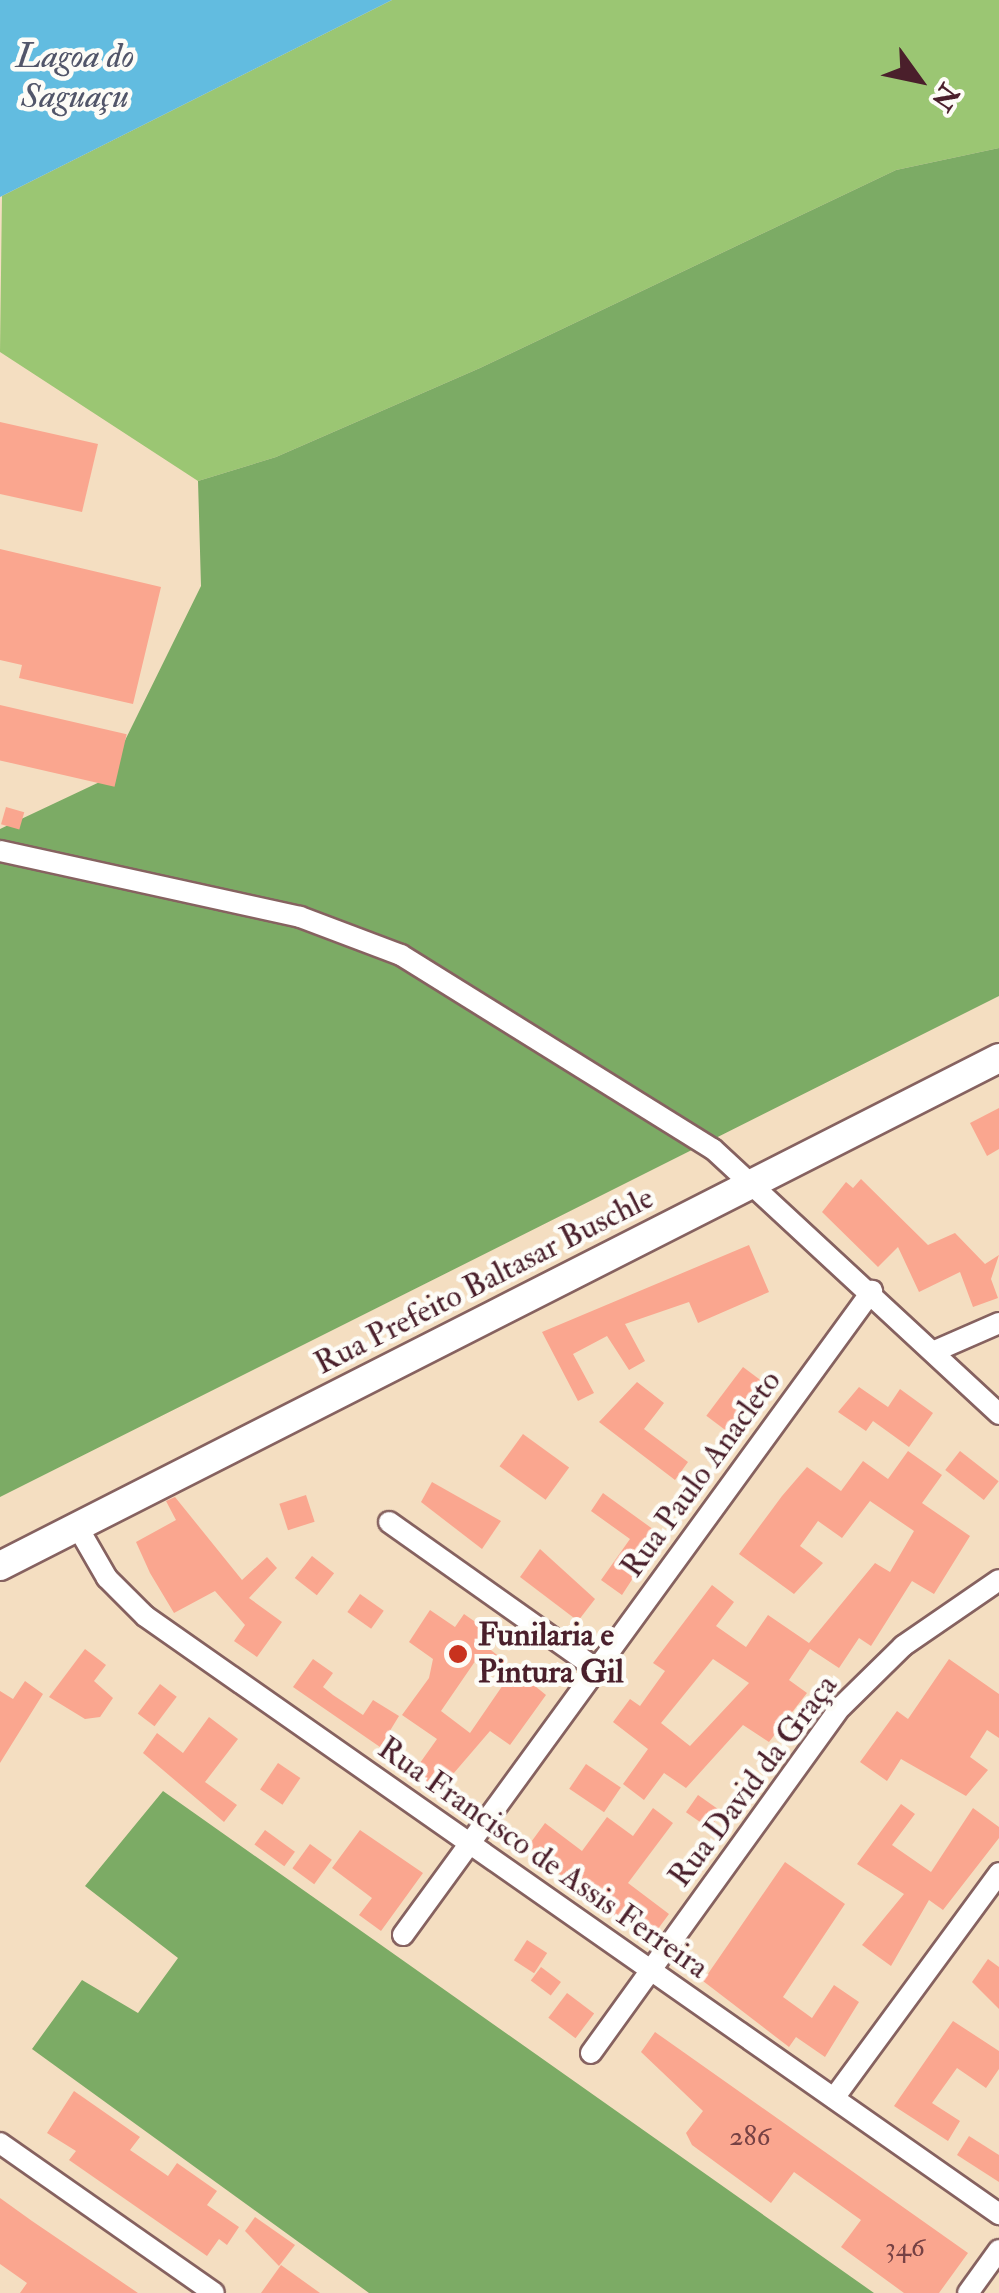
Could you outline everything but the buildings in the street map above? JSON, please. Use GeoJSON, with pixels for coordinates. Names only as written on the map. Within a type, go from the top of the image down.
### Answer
{"type":"FeatureCollection","features":[{"type":"Feature","properties":{"kind":"main road","name":"Rua Prefeito Baltasar Buschle"},"geometry":{"type":"LineString","coordinates":[[0,1566],[999,1058]]}},
{"type":"Feature","properties":{"kind":"street"},"geometry":{"type":"LineString","coordinates":[[0,851],[368,939],[682,1127],[753,1183],[999,1414]]}},
{"type":"Feature","properties":{"kind":"street","name":"Rua Paulo Anacleto"},"geometry":{"type":"LineString","coordinates":[[403,1935],[872,1291]]}},
{"type":"Feature","properties":{"kind":"street"},"geometry":{"type":"LineString","coordinates":[[935,1351],[999,1323]]}},
{"type":"Feature","properties":{"kind":"street"},"geometry":{"type":"LineString","coordinates":[[389,1522],[596,1669]]}},
{"type":"Feature","properties":{"kind":"street","name":"Rua Francisco de Assis Ferreira"},"geometry":{"type":"LineString","coordinates":[[77,1526],[134,1607],[999,2214]]}},
{"type":"Feature","properties":{"kind":"street","name":"Rua David da Graça"},"geometry":{"type":"LineString","coordinates":[[591,2053],[841,1707],[903,1646],[999,1580]]}},
{"type":"Feature","properties":{"kind":"street"},"geometry":{"type":"LineString","coordinates":[[834,2098],[999,1874]]}},
{"type":"Feature","properties":{"kind":"street"},"geometry":{"type":"LineString","coordinates":[[0,2143],[214,2293]]}},
{"type":"Feature","properties":{"kind":"street"},"geometry":{"type":"LineString","coordinates":[[968,2293],[999,2250]]}},
{"type":"Feature","properties":{"kind":"green space"},"geometry":{"type":"Polygon","coordinates":[[[392,0],[999,0],[999,148],[896,170],[480,368],[276,457],[198,481],[0,352],[2,196],[392,0]]]}},
{"type":"Feature","properties":{"kind":"green space"},"geometry":{"type":"Polygon","coordinates":[[[999,148],[999,996],[0,1497],[0,829],[106,779],[201,586],[198,481],[276,457],[480,368],[896,170],[999,148]]]}},
{"type":"Feature","properties":{"kind":"green space"},"geometry":{"type":"Polygon","coordinates":[[[163,1791],[874,2293],[369,2293],[32,2049],[82,1980],[138,2013],[178,1958],[85,1886],[163,1791]]]}},
{"type":"Feature","properties":{"kind":"water","name":"Lagoa do Saguaçu"},"geometry":{"type":"Polygon","coordinates":[[[0,0],[392,0],[0,197],[0,0]]]}},
{"type":"Feature","properties":{"kind":"place","name":"Funilaria e Pintura Gil"},"geometry":{"type":"Point","coordinates":[458,1654]}}]}
